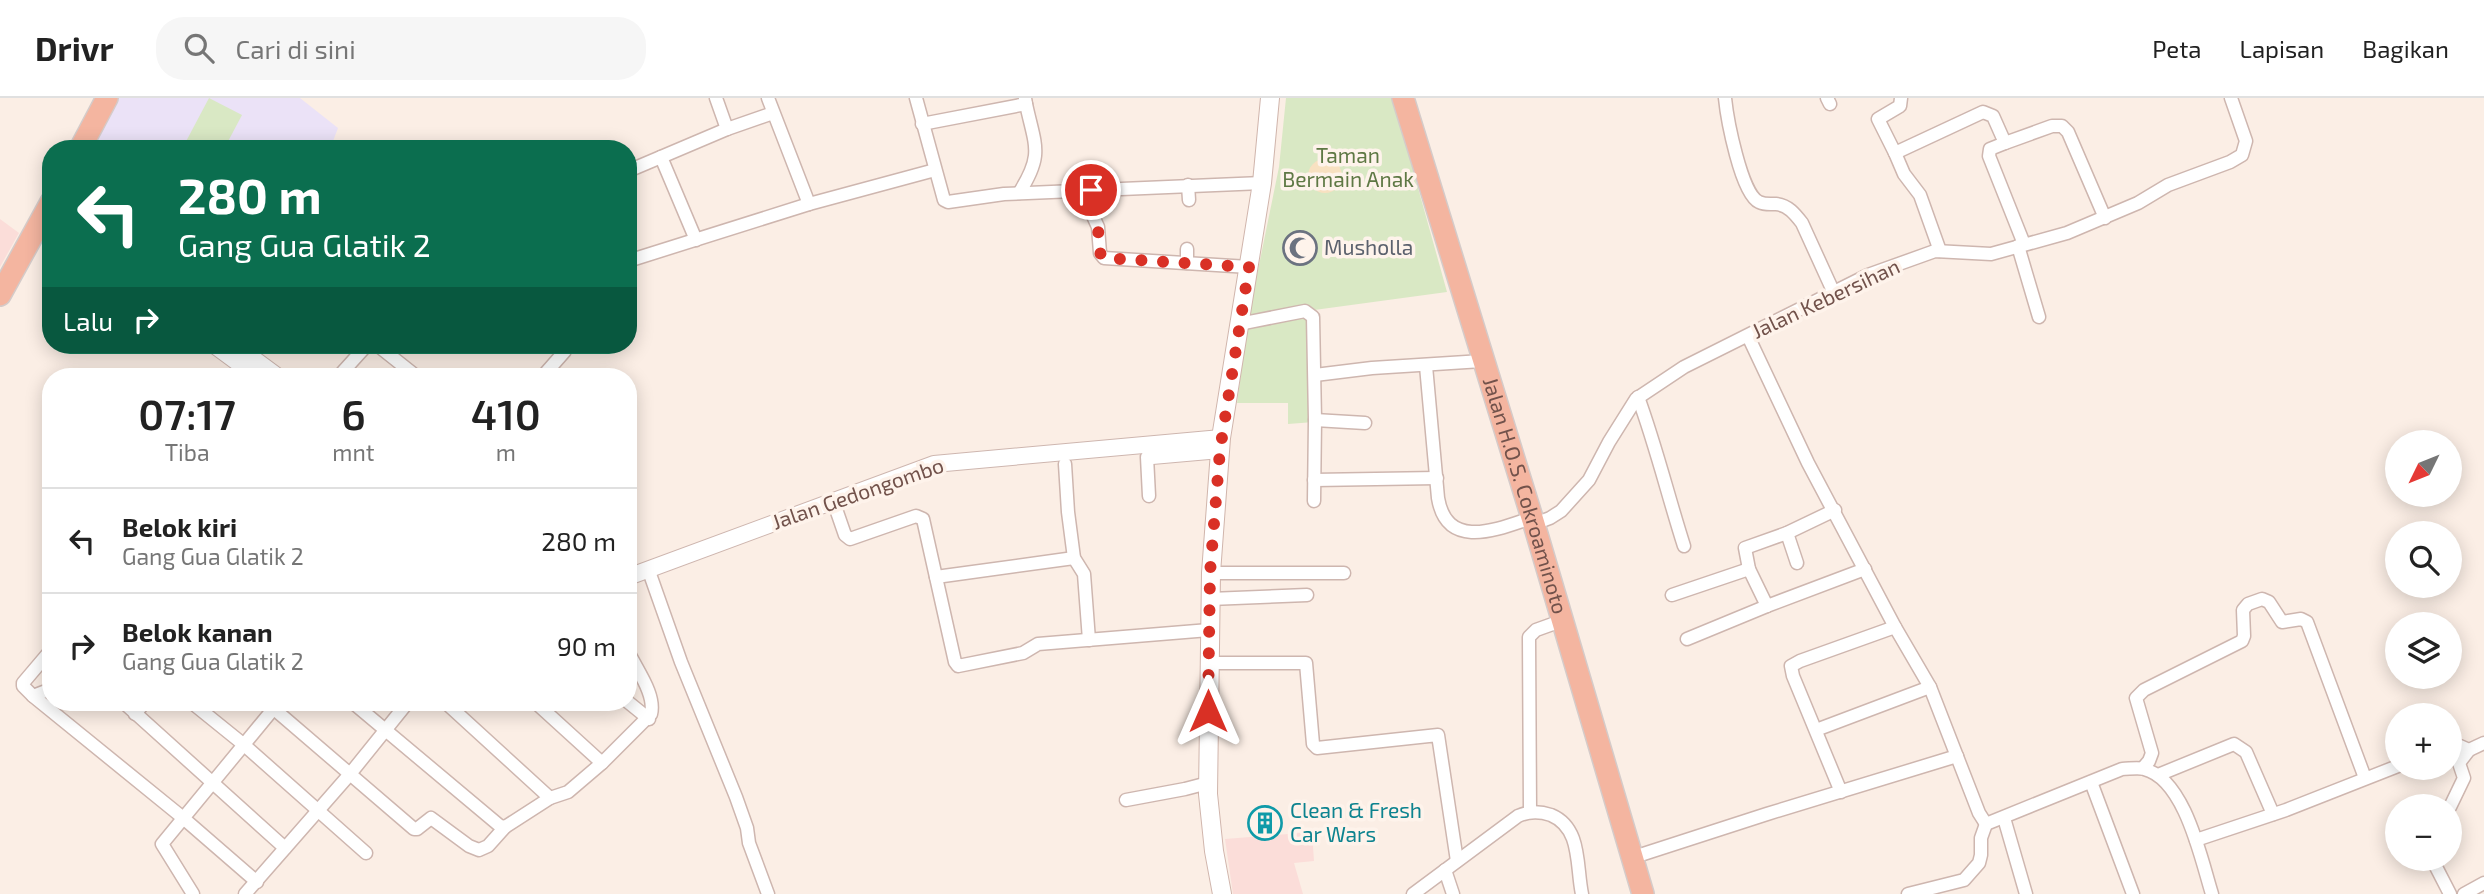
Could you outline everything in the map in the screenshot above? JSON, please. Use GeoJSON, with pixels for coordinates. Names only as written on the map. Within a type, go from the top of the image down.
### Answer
{"type":"FeatureCollection","features":[{"type":"Feature","properties":{"kind":"highway"},"geometry":{"type":"LineString","coordinates":[[85,140],[107,98]]}},
{"type":"Feature","properties":{"kind":"highway","name":"Jalan H.O.S. Cokroaminoto"},"geometry":{"type":"LineString","coordinates":[[1402,98],[1634,857],[1643,894]]}},
{"type":"Feature","properties":{"kind":"highway"},"geometry":{"type":"LineString","coordinates":[[0,295],[42,221]]}},
{"type":"Feature","properties":{"kind":"main road"},"geometry":{"type":"LineString","coordinates":[[1222,894],[1211,827],[1208,783],[1210,573],[1220,444],[1262,183],[1270,98]]}},
{"type":"Feature","properties":{"kind":"street"},"geometry":{"type":"LineString","coordinates":[[716,98],[727,129]]}},
{"type":"Feature","properties":{"kind":"street"},"geometry":{"type":"LineString","coordinates":[[768,98],[808,204]]}},
{"type":"Feature","properties":{"kind":"street"},"geometry":{"type":"LineString","coordinates":[[916,98],[944,200],[948,202],[1019,193],[1262,183]]}},
{"type":"Feature","properties":{"kind":"street"},"geometry":{"type":"LineString","coordinates":[[1725,98],[1726,114],[1740,167],[1751,194],[1759,203],[1783,206],[1796,214],[1833,291]]}},
{"type":"Feature","properties":{"kind":"street"},"geometry":{"type":"LineString","coordinates":[[1901,98],[1900,106],[1878,121],[1904,173],[1920,195],[1940,251]]}},
{"type":"Feature","properties":{"kind":"street","name":"Jalan Kebersihan"},"geometry":{"type":"LineString","coordinates":[[1437,478],[1440,509],[1445,519],[1465,530],[1481,533],[1550,518],[1561,511],[1589,480],[1638,397],[1684,367],[1833,291],[1917,256],[1940,251],[1991,254],[2067,233],[2138,203],[2168,184],[2230,162],[2242,155],[2246,141],[2231,98]]}},
{"type":"Feature","properties":{"kind":"street"},"geometry":{"type":"LineString","coordinates":[[922,124],[1026,101],[1036,153],[1033,170],[1019,193]]}},
{"type":"Feature","properties":{"kind":"street"},"geometry":{"type":"LineString","coordinates":[[637,168],[727,129],[773,113]]}},
{"type":"Feature","properties":{"kind":"street"},"geometry":{"type":"LineString","coordinates":[[1895,153],[1983,113],[1993,116],[2005,143]]}},
{"type":"Feature","properties":{"kind":"street"},"geometry":{"type":"LineString","coordinates":[[2039,317],[2021,245],[1989,156],[1990,149],[2052,126],[2062,126],[2068,132],[2105,218]]}},
{"type":"Feature","properties":{"kind":"street"},"geometry":{"type":"LineString","coordinates":[[661,157],[696,240]]}},
{"type":"Feature","properties":{"kind":"street"},"geometry":{"type":"LineString","coordinates":[[637,258],[808,204],[935,170]]}},
{"type":"Feature","properties":{"kind":"street"},"geometry":{"type":"LineString","coordinates":[[1188,186],[1189,200]]}},
{"type":"Feature","properties":{"kind":"street"},"geometry":{"type":"LineString","coordinates":[[1091,190],[1100,253],[1104,258],[1249,267]]}},
{"type":"Feature","properties":{"kind":"street"},"geometry":{"type":"LineString","coordinates":[[1187,249],[1187,263]]}},
{"type":"Feature","properties":{"kind":"street"},"geometry":{"type":"LineString","coordinates":[[1239,324],[1308,312],[1313,317],[1314,501]]}},
{"type":"Feature","properties":{"kind":"street"},"geometry":{"type":"LineString","coordinates":[[1748,336],[1808,463],[1930,687],[1979,813],[1986,824]]}},
{"type":"Feature","properties":{"kind":"street"},"geometry":{"type":"LineString","coordinates":[[226,354],[245,368]]}},
{"type":"Feature","properties":{"kind":"street"},"geometry":{"type":"LineString","coordinates":[[247,354],[266,368]]}},
{"type":"Feature","properties":{"kind":"street"},"geometry":{"type":"LineString","coordinates":[[346,368],[359,354]]}},
{"type":"Feature","properties":{"kind":"street"},"geometry":{"type":"LineString","coordinates":[[388,354],[406,368]]}},
{"type":"Feature","properties":{"kind":"street"},"geometry":{"type":"LineString","coordinates":[[550,368],[563,354]]}},
{"type":"Feature","properties":{"kind":"street"},"geometry":{"type":"LineString","coordinates":[[1315,375],[1372,368],[1482,361]]}},
{"type":"Feature","properties":{"kind":"street"},"geometry":{"type":"LineString","coordinates":[[1314,480],[1437,478],[1426,366]]}},
{"type":"Feature","properties":{"kind":"street"},"geometry":{"type":"LineString","coordinates":[[1638,397],[1660,458],[1662,478],[1684,546]]}},
{"type":"Feature","properties":{"kind":"street"},"geometry":{"type":"LineString","coordinates":[[1315,420],[1365,423]]}},
{"type":"Feature","properties":{"kind":"street","name":"Jalan Gedongombo"},"geometry":{"type":"LineString","coordinates":[[637,574],[884,487],[950,470],[1147,457],[1220,444]]}},
{"type":"Feature","properties":{"kind":"street","name":"Jalan Gedongombo"},"geometry":{"type":"LineString","coordinates":[[637,582],[836,509],[934,464],[1220,444]]}},
{"type":"Feature","properties":{"kind":"street"},"geometry":{"type":"LineString","coordinates":[[1147,457],[1149,496]]}},
{"type":"Feature","properties":{"kind":"street"},"geometry":{"type":"LineString","coordinates":[[1065,464],[1074,558],[1084,574],[1089,640]]}},
{"type":"Feature","properties":{"kind":"street"},"geometry":{"type":"LineString","coordinates":[[836,509],[845,535],[850,539],[916,516],[921,517],[958,666],[1023,653],[1038,644],[1209,630]]}},
{"type":"Feature","properties":{"kind":"street"},"geometry":{"type":"LineString","coordinates":[[1767,606],[1749,569],[1745,548],[1787,533],[1835,510]]}},
{"type":"Feature","properties":{"kind":"street"},"geometry":{"type":"LineString","coordinates":[[1787,533],[1797,563]]}},
{"type":"Feature","properties":{"kind":"street"},"geometry":{"type":"LineString","coordinates":[[936,577],[1074,558]]}},
{"type":"Feature","properties":{"kind":"street"},"geometry":{"type":"LineString","coordinates":[[1672,595],[1749,569]]}},
{"type":"Feature","properties":{"kind":"street"},"geometry":{"type":"LineString","coordinates":[[1687,639],[1865,569]]}},
{"type":"Feature","properties":{"kind":"street"},"geometry":{"type":"LineString","coordinates":[[1210,573],[1344,573]]}},
{"type":"Feature","properties":{"kind":"street"},"geometry":{"type":"LineString","coordinates":[[651,577],[681,662],[736,797],[747,828],[748,844],[768,894]]}},
{"type":"Feature","properties":{"kind":"street"},"geometry":{"type":"LineString","coordinates":[[1210,599],[1307,595]]}},
{"type":"Feature","properties":{"kind":"street"},"geometry":{"type":"LineString","coordinates":[[2143,768],[2152,753],[2136,698],[2151,686],[2242,641],[2243,610],[2248,604],[2262,599],[2269,602],[2281,622],[2301,619],[2307,622],[2365,778]]}},
{"type":"Feature","properties":{"kind":"street"},"geometry":{"type":"LineString","coordinates":[[1530,811],[1529,637],[1536,630],[1561,621]]}},
{"type":"Feature","properties":{"kind":"street"},"geometry":{"type":"LineString","coordinates":[[1841,792],[1791,666],[1895,626]]}},
{"type":"Feature","properties":{"kind":"street"},"geometry":{"type":"LineString","coordinates":[[42,661],[23,683],[23,686],[42,702]]}},
{"type":"Feature","properties":{"kind":"street"},"geometry":{"type":"LineString","coordinates":[[1209,663],[1306,663],[1312,744],[1317,748],[1438,735],[1457,861]]}},
{"type":"Feature","properties":{"kind":"street"},"geometry":{"type":"LineString","coordinates":[[281,711],[415,830],[431,818],[469,846],[479,850],[488,846],[505,827],[550,798],[568,792],[649,719],[652,702],[637,670]]}},
{"type":"Feature","properties":{"kind":"street"},"geometry":{"type":"LineString","coordinates":[[1816,730],[1930,687]]}},
{"type":"Feature","properties":{"kind":"street"},"geometry":{"type":"LineString","coordinates":[[33,695],[42,692]]}},
{"type":"Feature","properties":{"kind":"street"},"geometry":{"type":"LineString","coordinates":[[637,709],[649,719]]}},
{"type":"Feature","properties":{"kind":"street"},"geometry":{"type":"LineString","coordinates":[[53,711],[182,817],[257,883]]}},
{"type":"Feature","properties":{"kind":"street"},"geometry":{"type":"LineString","coordinates":[[132,711],[285,848]]}},
{"type":"Feature","properties":{"kind":"street"},"geometry":{"type":"LineString","coordinates":[[202,711],[366,853]]}},
{"type":"Feature","properties":{"kind":"street"},"geometry":{"type":"LineString","coordinates":[[193,894],[162,844],[268,711]]}},
{"type":"Feature","properties":{"kind":"street"},"geometry":{"type":"LineString","coordinates":[[363,711],[500,826],[505,827]]}},
{"type":"Feature","properties":{"kind":"street"},"geometry":{"type":"LineString","coordinates":[[245,894],[350,774],[400,711]]}},
{"type":"Feature","properties":{"kind":"street"},"geometry":{"type":"LineString","coordinates":[[454,711],[550,798]]}},
{"type":"Feature","properties":{"kind":"street"},"geometry":{"type":"LineString","coordinates":[[545,711],[603,763]]}},
{"type":"Feature","properties":{"kind":"street"},"geometry":{"type":"LineString","coordinates":[[2456,794],[2464,778],[2459,763],[2469,750],[2484,743]]}},
{"type":"Feature","properties":{"kind":"street"},"geometry":{"type":"LineString","coordinates":[[2158,775],[2234,744],[2246,752],[2273,814]]}},
{"type":"Feature","properties":{"kind":"street"},"geometry":{"type":"LineString","coordinates":[[2462,747],[2469,750]]}},
{"type":"Feature","properties":{"kind":"street"},"geometry":{"type":"LineString","coordinates":[[1634,857],[1957,756]]}},
{"type":"Feature","properties":{"kind":"street"},"geometry":{"type":"LineString","coordinates":[[1986,824],[2122,769],[2143,768],[2158,775],[2172,789],[2196,840],[2212,894]]}},
{"type":"Feature","properties":{"kind":"street"},"geometry":{"type":"LineString","coordinates":[[2196,840],[2385,771]]}},
{"type":"Feature","properties":{"kind":"street"},"geometry":{"type":"LineString","coordinates":[[2091,782],[2133,894]]}},
{"type":"Feature","properties":{"kind":"street"},"geometry":{"type":"LineString","coordinates":[[1126,800],[1208,783]]}},
{"type":"Feature","properties":{"kind":"street"},"geometry":{"type":"LineString","coordinates":[[1413,894],[1518,816],[1530,811],[1553,816],[1562,821],[1573,834],[1583,894]]}},
{"type":"Feature","properties":{"kind":"street"},"geometry":{"type":"LineString","coordinates":[[2004,818],[2025,894]]}},
{"type":"Feature","properties":{"kind":"street"},"geometry":{"type":"LineString","coordinates":[[1908,894],[1964,880],[1979,863],[1981,838],[1986,824]]}},
{"type":"Feature","properties":{"kind":"street"},"geometry":{"type":"LineString","coordinates":[[1446,870],[1453,894]]}},
{"type":"Feature","properties":{"kind":"street"},"geometry":{"type":"LineString","coordinates":[[2438,871],[2450,894]]}},
{"type":"Feature","properties":{"kind":"street"},"geometry":{"type":"LineString","coordinates":[[1964,880],[1968,894]]}},
{"type":"Feature","properties":{"kind":"street"},"geometry":{"type":"LineString","coordinates":[[2464,894],[2484,883]]}},
{"type":"Feature","properties":{"kind":"shaded area"},"geometry":{"type":"Polygon","coordinates":[[[119,98],[300,98],[338,128],[333,140],[96,140],[119,98]]]}},
{"type":"Feature","properties":{"kind":"shaded area"},"geometry":{"type":"Polygon","coordinates":[[[0,219],[19,233],[0,267],[0,219]]]}},
{"type":"Feature","properties":{"kind":"shaded area"},"geometry":{"type":"Polygon","coordinates":[[[1312,832],[1314,861],[1294,863],[1303,894],[1233,894],[1225,839],[1312,832]]]}},
{"type":"Feature","properties":{"kind":"green space"},"geometry":{"type":"Polygon","coordinates":[[[209,98],[242,115],[229,140],[187,140],[209,98]]]}},
{"type":"Feature","properties":{"kind":"green space","name":"Taman Bermain Anak"},"geometry":{"type":"Polygon","coordinates":[[[1286,98],[1393,98],[1447,292],[1248,319],[1279,167],[1286,98]]]}},
{"type":"Feature","properties":{"kind":"green space"},"geometry":{"type":"Polygon","coordinates":[[[1308,315],[1314,422],[1288,424],[1288,403],[1237,403],[1247,326],[1308,315]]]}},
{"type":"Feature","properties":{"kind":"sand"},"geometry":{"type":"Polygon","coordinates":[[[1325,159],[1337,164],[1342,176],[1337,188],[1325,193],[1313,188],[1308,176],[1313,164],[1325,159]]]}},
{"type":"Feature","properties":{"kind":"place","name":"Musholla"},"geometry":{"type":"Point","coordinates":[1300,248]}},
{"type":"Feature","properties":{"kind":"place","name":"Clean & Fresh Car Wars"},"geometry":{"type":"Point","coordinates":[1265,823]}},
{"type":"Feature","properties":{"kind":"route"},"geometry":{"type":"LineString","coordinates":[[1091,190],[1100,253],[1106,259],[1249,267],[1220,450],[1210,573],[1208,711]]}}]}
